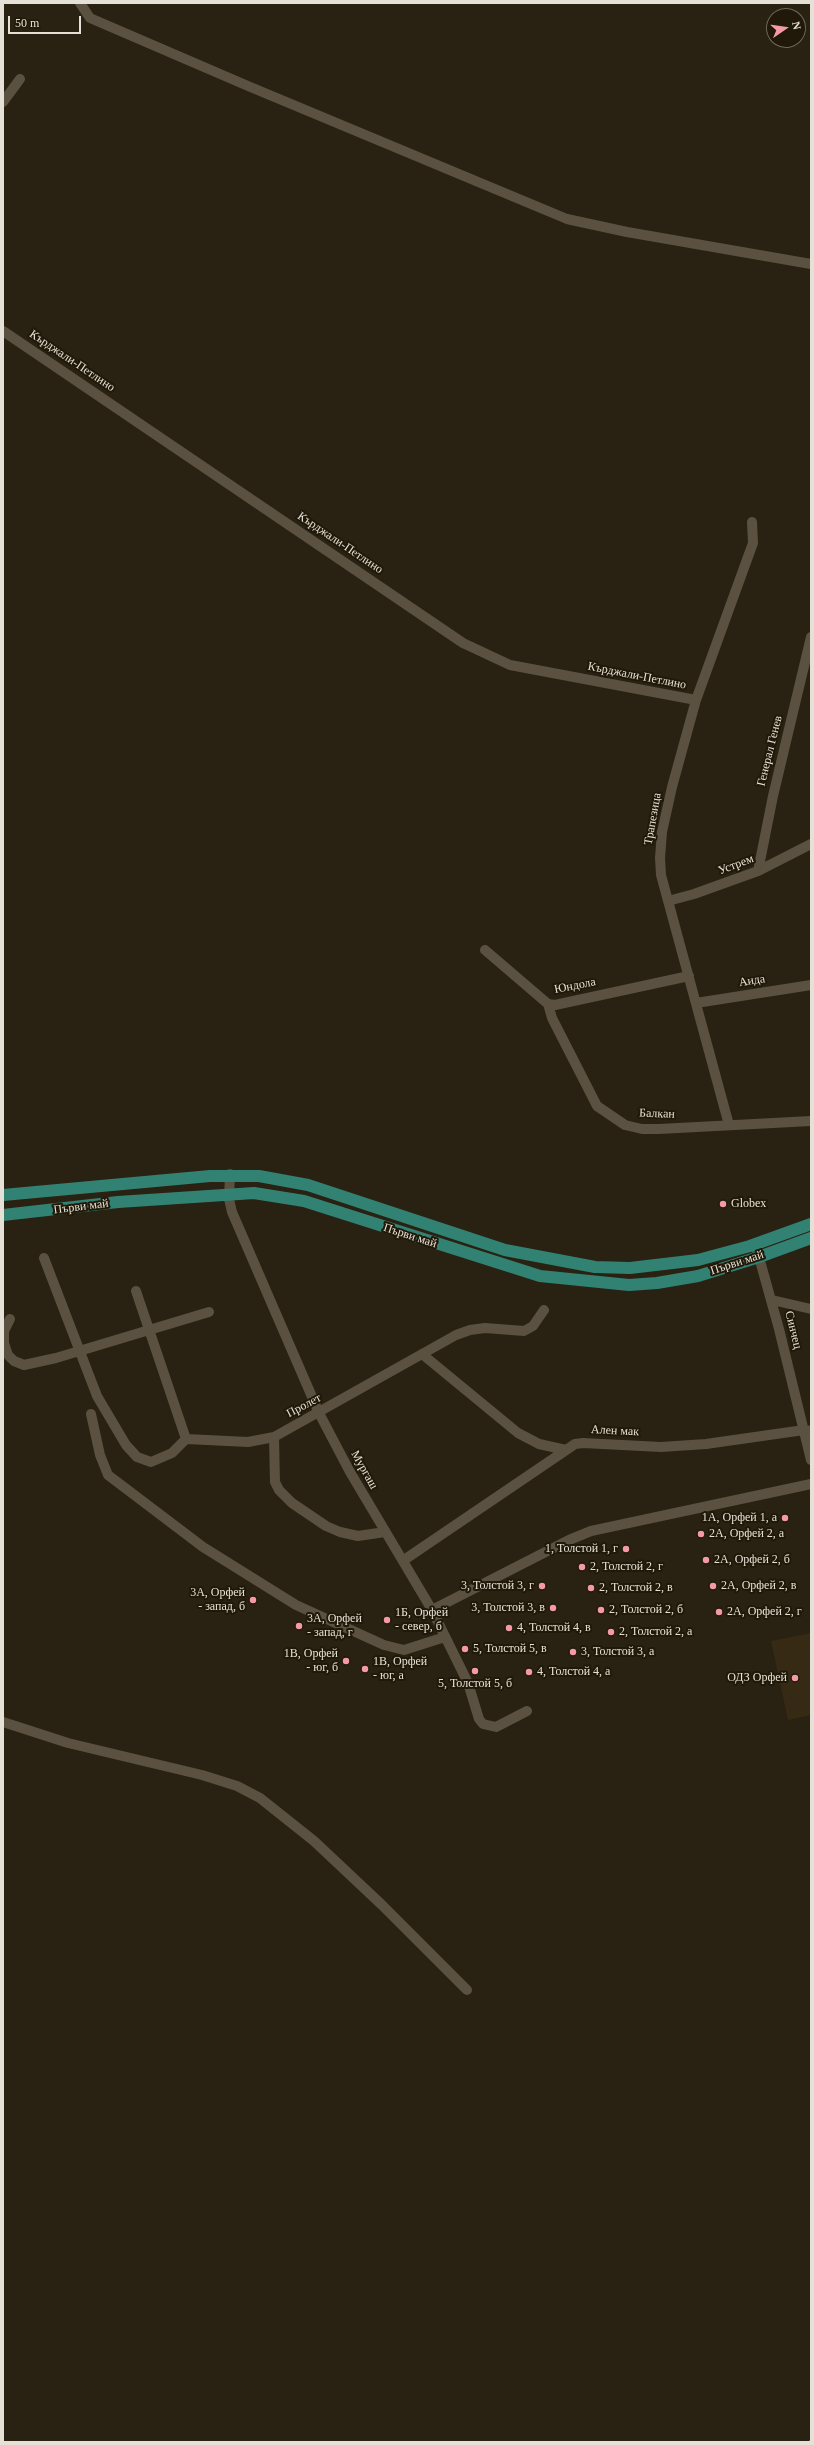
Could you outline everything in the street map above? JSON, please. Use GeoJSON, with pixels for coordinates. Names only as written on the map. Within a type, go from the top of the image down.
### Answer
{"type":"FeatureCollection","features":[{"type":"Feature","properties":{"kind":"main road","name":"Първи май"},"geometry":{"type":"LineString","coordinates":[[3,1195],[230,1174],[259,1176],[308,1186],[505,1250],[595,1267],[630,1268],[677,1263],[755,1244],[811,1224]]}},
{"type":"Feature","properties":{"kind":"main road","name":"Първи май"},"geometry":{"type":"LineString","coordinates":[[3,1215],[118,1202],[229,1193],[254,1193],[304,1201],[500,1265],[540,1276],[629,1285],[657,1283],[698,1276],[759,1257],[811,1238]]}},
{"type":"Feature","properties":{"kind":"street"},"geometry":{"type":"LineString","coordinates":[[80,3],[90,18],[255,90],[567,219],[628,232],[811,264]]}},
{"type":"Feature","properties":{"kind":"street"},"geometry":{"type":"LineString","coordinates":[[3,102],[20,79]]}},
{"type":"Feature","properties":{"kind":"street","name":"Кърджали-Петлино"},"geometry":{"type":"LineString","coordinates":[[3,331],[463,643],[510,665],[696,700]]}},
{"type":"Feature","properties":{"kind":"street","name":"Трапезица"},"geometry":{"type":"LineString","coordinates":[[729,1125],[661,875],[662,832],[672,787],[696,700],[753,543],[752,522]]}},
{"type":"Feature","properties":{"kind":"street","name":"Генерал Генев"},"geometry":{"type":"LineString","coordinates":[[758,871],[773,796],[811,637]]}},
{"type":"Feature","properties":{"kind":"street","name":"Устрем"},"geometry":{"type":"LineString","coordinates":[[668,901],[694,894],[758,871],[811,844]]}},
{"type":"Feature","properties":{"kind":"street","name":"Юндола"},"geometry":{"type":"LineString","coordinates":[[485,950],[548,1004],[555,1005],[689,976]]}},
{"type":"Feature","properties":{"kind":"street","name":"Аида"},"geometry":{"type":"LineString","coordinates":[[696,1003],[811,985]]}},
{"type":"Feature","properties":{"kind":"street","name":"Балкан"},"geometry":{"type":"LineString","coordinates":[[548,1004],[552,1018],[597,1106],[625,1124],[642,1129],[811,1121]]}},
{"type":"Feature","properties":{"kind":"street","name":"Мургаш"},"geometry":{"type":"LineString","coordinates":[[230,1174],[229,1193],[232,1212],[319,1413],[350,1472],[385,1532],[404,1560],[432,1610],[468,1682],[479,1719],[483,1724],[496,1726],[527,1711]]}},
{"type":"Feature","properties":{"kind":"street","name":"Синчец"},"geometry":{"type":"LineString","coordinates":[[755,1244],[808,1431],[811,1460]]}},
{"type":"Feature","properties":{"kind":"street"},"geometry":{"type":"LineString","coordinates":[[44,1258],[78,1350],[105,1412],[126,1445],[137,1457],[151,1462],[161,1460],[172,1453],[186,1438],[147,1330],[136,1291]]}},
{"type":"Feature","properties":{"kind":"street"},"geometry":{"type":"LineString","coordinates":[[772,1300],[811,1309]]}},
{"type":"Feature","properties":{"kind":"street","name":"Пролет"},"geometry":{"type":"LineString","coordinates":[[186,1438],[248,1442],[274,1437],[422,1354],[470,1330],[485,1328],[524,1331],[533,1326],[544,1310]]}},
{"type":"Feature","properties":{"kind":"street"},"geometry":{"type":"LineString","coordinates":[[10,1319],[4,1331],[4,1343],[8,1355],[14,1361],[24,1365],[35,1364],[209,1312]]}},
{"type":"Feature","properties":{"kind":"street"},"geometry":{"type":"LineString","coordinates":[[422,1354],[518,1433],[539,1444],[566,1450]]}},
{"type":"Feature","properties":{"kind":"street"},"geometry":{"type":"LineString","coordinates":[[91,1414],[100,1455],[108,1475],[203,1547],[229,1564],[296,1605],[384,1645],[404,1650],[445,1637]]}},
{"type":"Feature","properties":{"kind":"street","name":"Ален мак"},"geometry":{"type":"LineString","coordinates":[[404,1560],[575,1444],[583,1443],[660,1447],[706,1444],[808,1431]]}},
{"type":"Feature","properties":{"kind":"street"},"geometry":{"type":"LineString","coordinates":[[274,1437],[275,1482],[279,1490],[292,1502],[326,1526],[340,1532],[358,1536],[385,1532]]}},
{"type":"Feature","properties":{"kind":"street"},"geometry":{"type":"LineString","coordinates":[[432,1610],[569,1540],[591,1531],[811,1484]]}},
{"type":"Feature","properties":{"kind":"street"},"geometry":{"type":"LineString","coordinates":[[3,1722],[68,1742],[209,1777],[237,1786],[260,1798],[314,1841],[382,1905],[467,1990]]}},
{"type":"Feature","properties":{"kind":"shaded area","name":"ОДЗ Орфей"},"geometry":{"type":"Polygon","coordinates":[[[811,1633],[811,1715],[788,1720],[771,1641],[811,1633]]]}},
{"type":"Feature","properties":{"kind":"place","name":"Globex"},"geometry":{"type":"Point","coordinates":[723,1204]}},
{"type":"Feature","properties":{"kind":"place","name":"1А, Орфей 1, а"},"geometry":{"type":"Point","coordinates":[785,1518]}},
{"type":"Feature","properties":{"kind":"place","name":"2А, Орфей 2, а"},"geometry":{"type":"Point","coordinates":[701,1534]}},
{"type":"Feature","properties":{"kind":"place","name":"1, Толстой 1, г"},"geometry":{"type":"Point","coordinates":[626,1549]}},
{"type":"Feature","properties":{"kind":"place","name":"2А, Орфей 2, б"},"geometry":{"type":"Point","coordinates":[706,1560]}},
{"type":"Feature","properties":{"kind":"place","name":"2, Толстой 2, г"},"geometry":{"type":"Point","coordinates":[582,1567]}},
{"type":"Feature","properties":{"kind":"place","name":"3, Толстой 3, г"},"geometry":{"type":"Point","coordinates":[542,1586]}},
{"type":"Feature","properties":{"kind":"place","name":"2А, Орфей 2, в"},"geometry":{"type":"Point","coordinates":[713,1586]}},
{"type":"Feature","properties":{"kind":"place","name":"2, Толстой 2, в"},"geometry":{"type":"Point","coordinates":[591,1588]}},
{"type":"Feature","properties":{"kind":"place","name":"3А, Орфей - запад, б"},"geometry":{"type":"Point","coordinates":[253,1600]}},
{"type":"Feature","properties":{"kind":"place","name":"3, Толстой 3, в"},"geometry":{"type":"Point","coordinates":[553,1608]}},
{"type":"Feature","properties":{"kind":"place","name":"2, Толстой 2, б"},"geometry":{"type":"Point","coordinates":[601,1610]}},
{"type":"Feature","properties":{"kind":"place","name":"2А, Орфей 2, г"},"geometry":{"type":"Point","coordinates":[719,1612]}},
{"type":"Feature","properties":{"kind":"place","name":"1Б, Орфей - север, б"},"geometry":{"type":"Point","coordinates":[387,1620]}},
{"type":"Feature","properties":{"kind":"place","name":"3А, Орфей - запад, г"},"geometry":{"type":"Point","coordinates":[299,1626]}},
{"type":"Feature","properties":{"kind":"place","name":"4, Толстой 4, в"},"geometry":{"type":"Point","coordinates":[509,1628]}},
{"type":"Feature","properties":{"kind":"place","name":"2, Толстой 2, а"},"geometry":{"type":"Point","coordinates":[611,1632]}},
{"type":"Feature","properties":{"kind":"place","name":"5, Толстой 5, в"},"geometry":{"type":"Point","coordinates":[465,1649]}},
{"type":"Feature","properties":{"kind":"place","name":"3, Толстой 3, а"},"geometry":{"type":"Point","coordinates":[573,1652]}},
{"type":"Feature","properties":{"kind":"place","name":"1В, Орфей - юг, б"},"geometry":{"type":"Point","coordinates":[346,1661]}},
{"type":"Feature","properties":{"kind":"place","name":"1В, Орфей - юг, а"},"geometry":{"type":"Point","coordinates":[365,1669]}},
{"type":"Feature","properties":{"kind":"place","name":"5, Толстой 5, б"},"geometry":{"type":"Point","coordinates":[475,1671]}},
{"type":"Feature","properties":{"kind":"place","name":"4, Толстой 4, а"},"geometry":{"type":"Point","coordinates":[529,1672]}},
{"type":"Feature","properties":{"kind":"place","name":"ОДЗ Орфей"},"geometry":{"type":"Point","coordinates":[795,1678]}}]}
